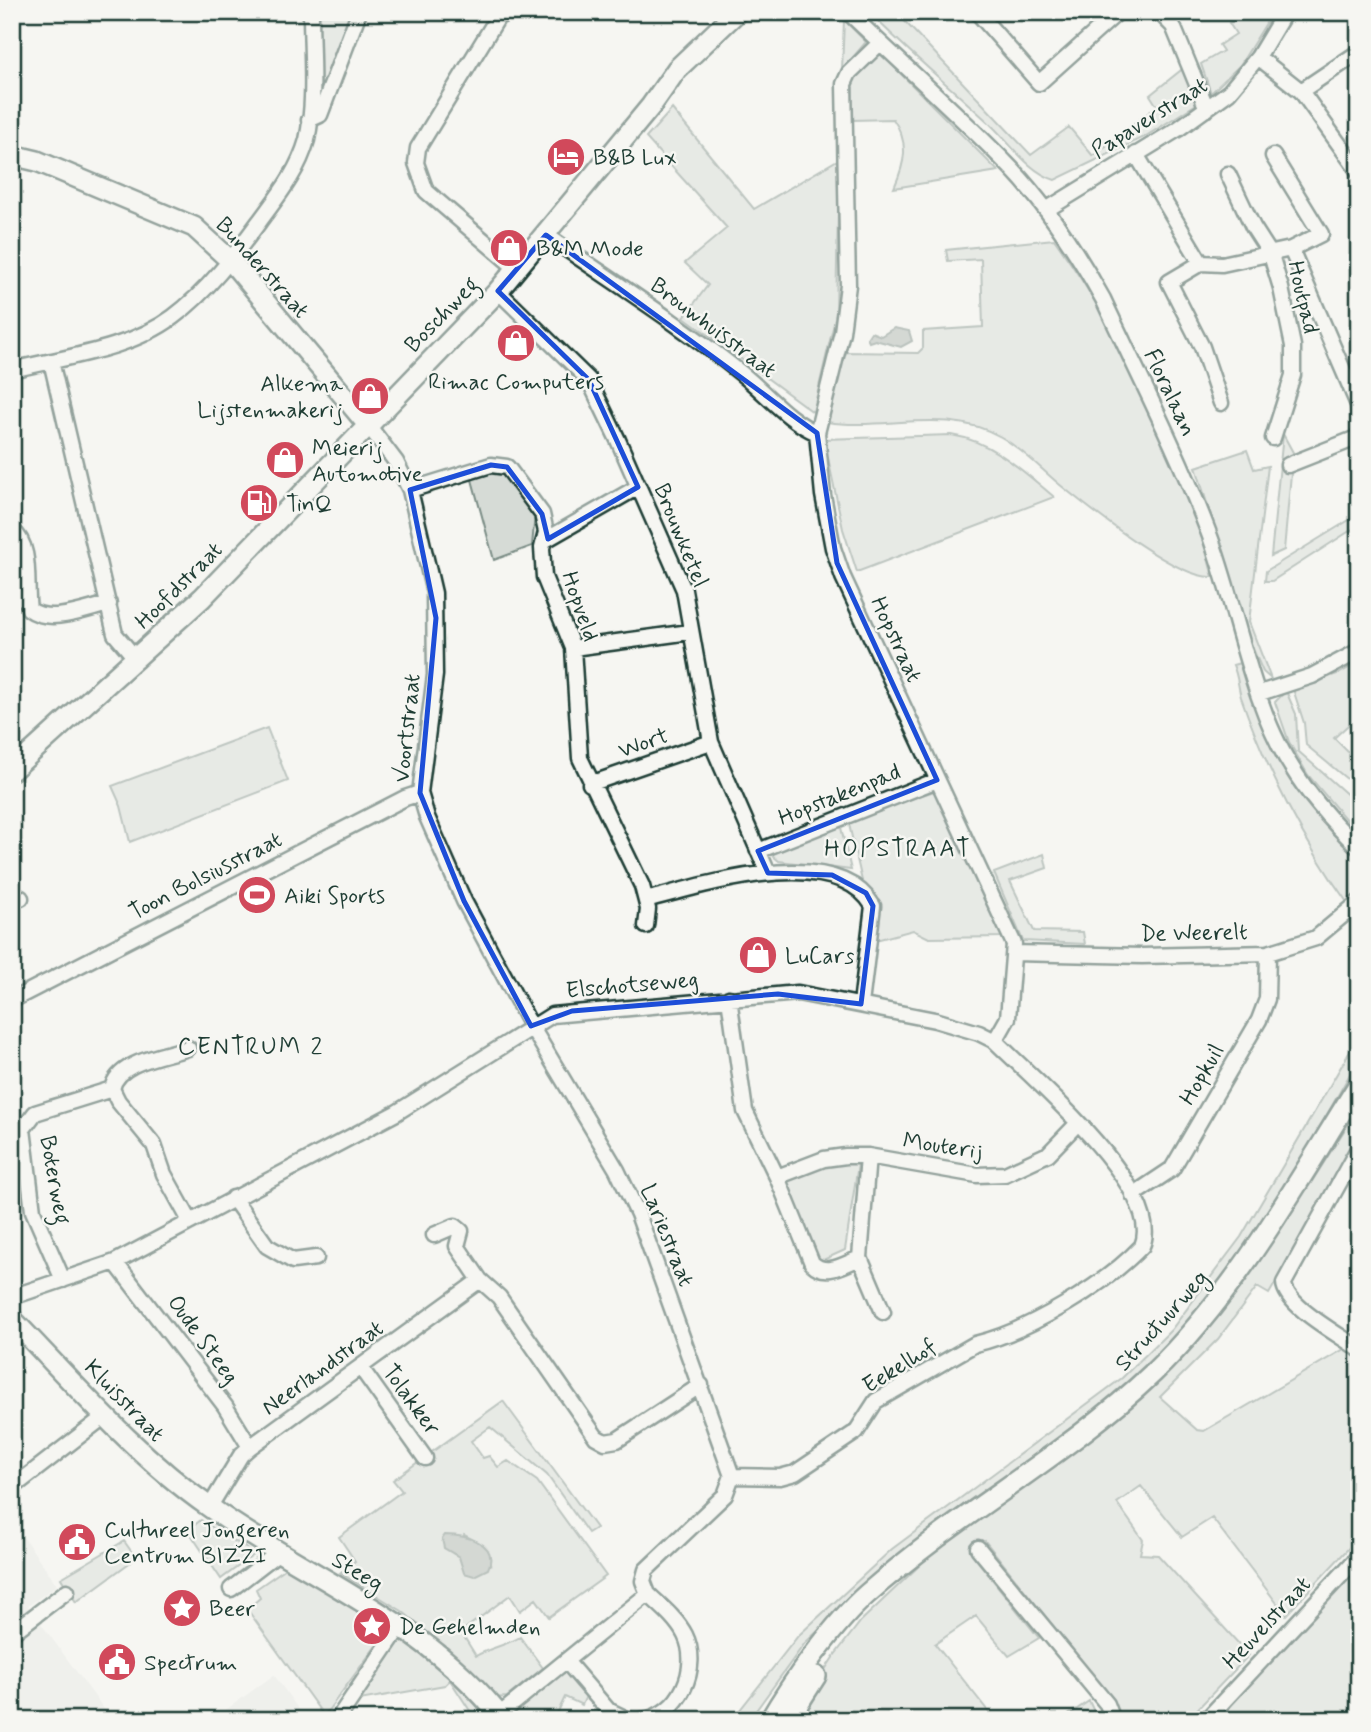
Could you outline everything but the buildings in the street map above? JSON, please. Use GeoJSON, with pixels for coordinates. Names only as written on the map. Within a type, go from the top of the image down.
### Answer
{"type":"FeatureCollection","features":[{"type":"Feature","properties":{"kind":"street"},"geometry":{"type":"LineString","coordinates":[[12,370],[120,342],[158,326],[188,303],[231,261],[292,178],[303,154],[309,120],[311,12]]}},
{"type":"Feature","properties":{"kind":"street"},"geometry":{"type":"LineString","coordinates":[[309,120],[320,115],[359,12]]}},
{"type":"Feature","properties":{"kind":"street"},"geometry":{"type":"LineString","coordinates":[[509,12],[498,17],[418,148],[416,163],[426,191],[517,269]]}},
{"type":"Feature","properties":{"kind":"street","name":"Boschweg"},"geometry":{"type":"LineString","coordinates":[[368,425],[498,291],[547,235],[651,106],[677,69],[737,12]]}},
{"type":"Feature","properties":{"kind":"street","name":"Floralaan"},"geometry":{"type":"LineString","coordinates":[[848,12],[1011,168],[1046,210],[1103,299],[1209,532],[1260,693],[1290,765],[1315,800],[1359,848]]}},
{"type":"Feature","properties":{"kind":"street"},"geometry":{"type":"LineString","coordinates":[[977,12],[1039,83],[1118,12]]}},
{"type":"Feature","properties":{"kind":"street"},"geometry":{"type":"LineString","coordinates":[[1158,12],[1173,26],[1207,109]]}},
{"type":"Feature","properties":{"kind":"street","name":"Papaverstraat"},"geometry":{"type":"LineString","coordinates":[[1046,210],[1207,109],[1229,92],[1258,57],[1285,12]]}},
{"type":"Feature","properties":{"kind":"street","name":"Hopstraat"},"geometry":{"type":"LineString","coordinates":[[880,43],[849,73],[844,84],[848,285],[842,332],[817,433],[823,495],[837,563],[1011,936],[1014,953],[1008,1018],[995,1041]]}},
{"type":"Feature","properties":{"kind":"street"},"geometry":{"type":"LineString","coordinates":[[1301,91],[1359,52]]}},
{"type":"Feature","properties":{"kind":"street"},"geometry":{"type":"LineString","coordinates":[[1258,57],[1301,91],[1359,172]]}},
{"type":"Feature","properties":{"kind":"street"},"geometry":{"type":"LineString","coordinates":[[1136,154],[1201,263]]}},
{"type":"Feature","properties":{"kind":"street","name":"Bunderstraat"},"geometry":{"type":"LineString","coordinates":[[12,155],[37,161],[194,226],[231,261],[368,425]]}},
{"type":"Feature","properties":{"kind":"street"},"geometry":{"type":"LineString","coordinates":[[1221,403],[1202,347],[1169,282],[1201,263],[1222,264],[1271,255],[1291,249],[1321,234],[1273,156]]}},
{"type":"Feature","properties":{"kind":"street","name":"Houtpad"},"geometry":{"type":"LineString","coordinates":[[1228,174],[1253,227],[1271,255],[1281,288],[1294,365],[1273,438]]}},
{"type":"Feature","properties":{"kind":"street","name":"Brouwhuisstraat"},"geometry":{"type":"LineString","coordinates":[[547,235],[743,374],[802,427],[817,433]]}},
{"type":"Feature","properties":{"kind":"street"},"geometry":{"type":"LineString","coordinates":[[1291,249],[1354,384],[1359,407]]}},
{"type":"Feature","properties":{"kind":"street","name":"Brouwketel"},"geometry":{"type":"LineString","coordinates":[[498,291],[589,380],[684,590],[711,742],[768,873]]}},
{"type":"Feature","properties":{"kind":"street"},"geometry":{"type":"LineString","coordinates":[[51,361],[115,634],[137,660]]}},
{"type":"Feature","properties":{"kind":"street","name":"Voortstraat"},"geometry":{"type":"LineString","coordinates":[[368,425],[396,462],[410,491],[432,579],[436,618],[434,689],[420,793],[464,901],[531,1026]]}},
{"type":"Feature","properties":{"kind":"street","name":"Hoofdstraat"},"geometry":{"type":"LineString","coordinates":[[12,770],[137,660],[202,598],[368,425]]}},
{"type":"Feature","properties":{"kind":"street"},"geometry":{"type":"LineString","coordinates":[[1288,466],[1359,438]]}},
{"type":"Feature","properties":{"kind":"street","name":"Hopveld"},"geometry":{"type":"LineString","coordinates":[[410,491],[491,465],[507,467],[542,514],[547,532],[544,541],[544,577],[573,649],[580,758],[646,900],[646,926]]}},
{"type":"Feature","properties":{"kind":"street"},"geometry":{"type":"LineString","coordinates":[[544,541],[638,487]]}},
{"type":"Feature","properties":{"kind":"street"},"geometry":{"type":"LineString","coordinates":[[12,530],[24,545],[20,598],[29,609],[36,614],[51,616],[108,604]]}},
{"type":"Feature","properties":{"kind":"street"},"geometry":{"type":"LineString","coordinates":[[573,649],[690,632]]}},
{"type":"Feature","properties":{"kind":"street"},"geometry":{"type":"LineString","coordinates":[[1260,693],[1312,676],[1359,651]]}},
{"type":"Feature","properties":{"kind":"street","name":"Wort"},"geometry":{"type":"LineString","coordinates":[[590,784],[711,742]]}},
{"type":"Feature","properties":{"kind":"street","name":"Hopstakenpad"},"geometry":{"type":"LineString","coordinates":[[758,851],[937,780]]}},
{"type":"Feature","properties":{"kind":"street","name":"Toon Bolsiusstraat"},"geometry":{"type":"LineString","coordinates":[[12,1000],[405,798],[420,793]]}},
{"type":"Feature","properties":{"kind":"street"},"geometry":{"type":"LineString","coordinates":[[646,900],[725,879],[768,873],[832,875],[866,892],[873,906],[861,1004]]}},
{"type":"Feature","properties":{"kind":"street","name":"De Weerelt"},"geometry":{"type":"LineString","coordinates":[[1014,953],[1142,956],[1268,953],[1316,938],[1359,902]]}},
{"type":"Feature","properties":{"kind":"street","name":"Hopkuil"},"geometry":{"type":"LineString","coordinates":[[1133,1195],[1172,1169],[1259,1020],[1267,999],[1268,953]]}},
{"type":"Feature","properties":{"kind":"street","name":"Elschotseweg"},"geometry":{"type":"LineString","coordinates":[[12,1297],[115,1262],[396,1114],[552,1015],[572,1011],[798,993],[935,1020],[979,1033],[995,1041]]}},
{"type":"Feature","properties":{"kind":"street"},"geometry":{"type":"LineString","coordinates":[[729,998],[741,1100],[777,1177],[812,1263],[818,1269],[828,1270],[860,1258]]}},
{"type":"Feature","properties":{"kind":"street","name":"Lariestraat"},"geometry":{"type":"LineString","coordinates":[[531,1026],[617,1170],[638,1213],[732,1476]]}},
{"type":"Feature","properties":{"kind":"street"},"geometry":{"type":"LineString","coordinates":[[995,1041],[1117,1165],[1133,1195]]}},
{"type":"Feature","properties":{"kind":"street"},"geometry":{"type":"LineString","coordinates":[[188,1048],[124,1069],[114,1078],[113,1089],[118,1101],[154,1145],[164,1174],[190,1221]]}},
{"type":"Feature","properties":{"kind":"street","name":"Structuurweg"},"geometry":{"type":"LineString","coordinates":[[770,1720],[828,1639],[865,1595],[1086,1428],[1153,1372],[1212,1305],[1251,1252],[1359,1084]]}},
{"type":"Feature","properties":{"kind":"street","name":"Boterweg"},"geometry":{"type":"LineString","coordinates":[[63,1280],[33,1211],[23,1129],[35,1113],[113,1089]]}},
{"type":"Feature","properties":{"kind":"street","name":"Mouterij"},"geometry":{"type":"LineString","coordinates":[[777,1177],[824,1159],[868,1156],[977,1175],[1005,1174],[1048,1154],[1078,1123]]}},
{"type":"Feature","properties":{"kind":"street"},"geometry":{"type":"LineString","coordinates":[[1359,1147],[1286,1276],[1285,1292],[1294,1303],[1359,1349]]}},
{"type":"Feature","properties":{"kind":"street","name":"Mouterij"},"geometry":{"type":"LineString","coordinates":[[868,1156],[860,1258],[883,1312]]}},
{"type":"Feature","properties":{"kind":"street","name":"Eekelhof"},"geometry":{"type":"LineString","coordinates":[[732,1476],[786,1477],[794,1473],[856,1432],[876,1401],[975,1344],[992,1340],[1066,1305],[1142,1246],[1145,1227],[1133,1195]]}},
{"type":"Feature","properties":{"kind":"street"},"geometry":{"type":"LineString","coordinates":[[233,1198],[267,1246],[293,1261],[316,1258]]}},
{"type":"Feature","properties":{"kind":"street"},"geometry":{"type":"LineString","coordinates":[[434,1236],[455,1226],[461,1231],[457,1247],[480,1280],[499,1297],[596,1437],[605,1442],[617,1440],[701,1385]]}},
{"type":"Feature","properties":{"kind":"street","name":"Oude Steeg"},"geometry":{"type":"LineString","coordinates":[[115,1262],[225,1406],[250,1447]]}},
{"type":"Feature","properties":{"kind":"street","name":"Neerlandstraat"},"geometry":{"type":"LineString","coordinates":[[209,1508],[241,1455],[250,1447],[480,1280]]}},
{"type":"Feature","properties":{"kind":"street","name":"Kluisstraat"},"geometry":{"type":"LineString","coordinates":[[12,1319],[160,1471],[209,1508]]}},
{"type":"Feature","properties":{"kind":"street","name":"Tolakker"},"geometry":{"type":"LineString","coordinates":[[361,1368],[425,1458]]}},
{"type":"Feature","properties":{"kind":"street"},"geometry":{"type":"LineString","coordinates":[[12,1488],[104,1416]]}},
{"type":"Feature","properties":{"kind":"street"},"geometry":{"type":"LineString","coordinates":[[642,1720],[656,1717],[673,1703],[685,1685],[691,1667],[686,1636],[648,1594],[643,1581],[646,1570],[725,1494],[732,1476]]}},
{"type":"Feature","properties":{"kind":"street","name":"Steeg"},"geometry":{"type":"LineString","coordinates":[[209,1508],[401,1625],[450,1664],[501,1717]]}},
{"type":"Feature","properties":{"kind":"street","name":"Structuurweg"},"geometry":{"type":"LineString","coordinates":[[788,1720],[845,1635],[941,1535]]}},
{"type":"Feature","properties":{"kind":"street"},"geometry":{"type":"LineString","coordinates":[[978,1548],[1107,1704],[1113,1720]]}},
{"type":"Feature","properties":{"kind":"street"},"geometry":{"type":"LineString","coordinates":[[231,1589],[279,1552]]}},
{"type":"Feature","properties":{"kind":"street","name":"Heuvelstraat"},"geometry":{"type":"LineString","coordinates":[[1206,1720],[1359,1556]]}},
{"type":"Feature","properties":{"kind":"street"},"geometry":{"type":"LineString","coordinates":[[12,1633],[67,1591]]}},
{"type":"Feature","properties":{"kind":"street"},"geometry":{"type":"LineString","coordinates":[[501,1717],[648,1594]]}},
{"type":"Feature","properties":{"kind":"street"},"geometry":{"type":"LineString","coordinates":[[337,1720],[401,1625]]}},
{"type":"Feature","properties":{"kind":"street"},"geometry":{"type":"LineString","coordinates":[[566,1661],[608,1710],[629,1720]]}},
{"type":"Feature","properties":{"kind":"highlighted area"},"geometry":{"type":"Polygon","coordinates":[[[546,235],[817,433],[837,563],[937,780],[758,851],[768,873],[832,875],[866,893],[873,906],[861,1004],[778,994],[572,1011],[531,1026],[464,901],[420,793],[436,618],[410,490],[491,465],[507,467],[542,514],[548,539],[638,487],[589,380],[498,291],[546,235]]]}},
{"type":"Feature","properties":{"kind":"shaded area"},"geometry":{"type":"Polygon","coordinates":[[[318,12],[356,12],[317,104],[318,12]]]}},
{"type":"Feature","properties":{"kind":"shaded area"},"geometry":{"type":"Polygon","coordinates":[[[869,12],[896,12],[1031,155],[1069,127],[1093,156],[1157,106],[1150,95],[1185,67],[1198,103],[1146,136],[1055,180],[1027,163],[987,121],[869,12]]]}},
{"type":"Feature","properties":{"kind":"shaded area"},"geometry":{"type":"Polygon","coordinates":[[[1242,12],[1273,12],[1240,65],[1211,93],[1201,64],[1223,51],[1219,45],[1236,34],[1229,23],[1244,16],[1242,12]]]}},
{"type":"Feature","properties":{"kind":"shaded area"},"geometry":{"type":"Polygon","coordinates":[[[844,20],[866,42],[842,70],[844,20]]]}},
{"type":"Feature","properties":{"kind":"shaded area"},"geometry":{"type":"Polygon","coordinates":[[[881,54],[998,171],[894,188],[903,162],[904,145],[893,119],[852,120],[853,80],[873,55],[881,54]]]}},
{"type":"Feature","properties":{"kind":"shaded area"},"geometry":{"type":"Polygon","coordinates":[[[672,109],[754,209],[839,159],[836,315],[813,412],[684,317],[708,285],[685,263],[727,228],[646,138],[672,109]]]}},
{"type":"Feature","properties":{"kind":"shaded area"},"geometry":{"type":"Polygon","coordinates":[[[1054,239],[1103,315],[1148,401],[1186,491],[1213,577],[1197,575],[1156,555],[1091,509],[1016,447],[980,428],[937,421],[871,424],[827,422],[843,352],[918,353],[923,348],[923,331],[983,327],[981,259],[948,261],[946,250],[1054,239]]]}},
{"type":"Feature","properties":{"kind":"shaded area"},"geometry":{"type":"Polygon","coordinates":[[[894,328],[909,331],[912,341],[901,347],[875,340],[869,342],[867,338],[871,332],[881,336],[894,328]]]}},
{"type":"Feature","properties":{"kind":"shaded area"},"geometry":{"type":"Polygon","coordinates":[[[1283,434],[1296,458],[1292,463],[1284,550],[1271,556],[1283,434]]]}},
{"type":"Feature","properties":{"kind":"shaded area"},"geometry":{"type":"Polygon","coordinates":[[[951,435],[966,438],[993,450],[1054,497],[857,572],[843,529],[824,439],[951,435]]]}},
{"type":"Feature","properties":{"kind":"shaded area"},"geometry":{"type":"Polygon","coordinates":[[[1247,450],[1254,469],[1268,466],[1249,622],[1271,679],[1263,672],[1247,635],[1196,467],[1247,450]]]}},
{"type":"Feature","properties":{"kind":"shaded area"},"geometry":{"type":"Polygon","coordinates":[[[497,468],[506,474],[535,514],[532,546],[494,560],[471,476],[497,468]]]}},
{"type":"Feature","properties":{"kind":"shaded area"},"geometry":{"type":"Polygon","coordinates":[[[1359,514],[1359,525],[1272,581],[1265,581],[1266,571],[1359,514]]]}},
{"type":"Feature","properties":{"kind":"shaded area"},"geometry":{"type":"Polygon","coordinates":[[[12,541],[20,553],[22,591],[12,592],[12,541]]]}},
{"type":"Feature","properties":{"kind":"shaded area"},"geometry":{"type":"Polygon","coordinates":[[[1359,662],[1359,715],[1334,738],[1359,763],[1359,789],[1306,745],[1304,723],[1293,689],[1340,673],[1359,662]]]}},
{"type":"Feature","properties":{"kind":"shaded area"},"geometry":{"type":"Polygon","coordinates":[[[1240,663],[1267,735],[1288,774],[1328,826],[1359,859],[1359,895],[1349,905],[1302,831],[1262,751],[1240,693],[1233,665],[1240,663]]]}},
{"type":"Feature","properties":{"kind":"shaded area"},"geometry":{"type":"Polygon","coordinates":[[[1286,691],[1296,714],[1298,751],[1359,805],[1359,835],[1308,775],[1289,742],[1275,702],[1286,691]]]}},
{"type":"Feature","properties":{"kind":"shaded area"},"geometry":{"type":"Polygon","coordinates":[[[267,728],[288,781],[130,842],[121,806],[112,786],[267,728]]]}},
{"type":"Feature","properties":{"kind":"shaded area"},"geometry":{"type":"Polygon","coordinates":[[[937,790],[1003,937],[929,938],[913,930],[876,940],[869,893],[862,881],[848,820],[937,790]]]}},
{"type":"Feature","properties":{"kind":"shaded area"},"geometry":{"type":"Polygon","coordinates":[[[839,819],[851,870],[779,861],[767,851],[839,819]]]}},
{"type":"Feature","properties":{"kind":"shaded area"},"geometry":{"type":"Polygon","coordinates":[[[1044,854],[1047,868],[1010,881],[1034,931],[1083,932],[1085,944],[1023,941],[994,873],[1044,854]]]}},
{"type":"Feature","properties":{"kind":"shaded area"},"geometry":{"type":"Polygon","coordinates":[[[1359,1036],[1359,1058],[1299,1164],[1256,1234],[1178,1336],[1128,1385],[899,1556],[805,1643],[749,1720],[732,1720],[798,1636],[892,1549],[1122,1378],[1171,1330],[1241,1237],[1359,1036]]]}},
{"type":"Feature","properties":{"kind":"shaded area"},"geometry":{"type":"Polygon","coordinates":[[[1359,1107],[1359,1140],[1269,1294],[1257,1287],[1218,1339],[1160,1397],[1197,1430],[1204,1431],[1346,1348],[1359,1357],[1359,1537],[1286,1615],[1212,1518],[1182,1537],[1141,1486],[1117,1503],[1143,1540],[1140,1554],[1158,1555],[1249,1655],[1187,1720],[1119,1720],[1102,1687],[985,1541],[972,1554],[1039,1638],[1009,1656],[976,1616],[935,1644],[995,1720],[792,1720],[834,1656],[861,1621],[943,1543],[1111,1417],[1267,1242],[1311,1183],[1359,1107]]]}},
{"type":"Feature","properties":{"kind":"shaded area"},"geometry":{"type":"Polygon","coordinates":[[[859,1158],[845,1250],[821,1261],[816,1260],[780,1177],[820,1160],[859,1158]]]}},
{"type":"Feature","properties":{"kind":"shaded area"},"geometry":{"type":"Polygon","coordinates":[[[503,1401],[596,1528],[588,1533],[547,1475],[490,1427],[471,1441],[483,1458],[489,1456],[498,1467],[508,1461],[537,1481],[606,1576],[549,1617],[536,1599],[520,1611],[510,1595],[461,1632],[476,1656],[520,1637],[543,1668],[507,1697],[493,1698],[426,1631],[402,1611],[340,1573],[355,1561],[339,1537],[402,1491],[393,1480],[503,1401]],[[464,1535],[454,1554],[490,1564],[483,1545],[464,1535]]]}},
{"type":"Feature","properties":{"kind":"shaded area"},"geometry":{"type":"Polygon","coordinates":[[[201,1520],[255,1554],[221,1579],[188,1530],[201,1520]]]}},
{"type":"Feature","properties":{"kind":"shaded area"},"geometry":{"type":"Polygon","coordinates":[[[12,1521],[57,1585],[28,1606],[112,1720],[12,1720],[12,1521]]]}},
{"type":"Feature","properties":{"kind":"shaded area"},"geometry":{"type":"Polygon","coordinates":[[[445,1535],[470,1539],[485,1546],[489,1552],[488,1569],[474,1576],[464,1573],[459,1557],[444,1548],[442,1539],[445,1535]]]}},
{"type":"Feature","properties":{"kind":"shaded area"},"geometry":{"type":"Polygon","coordinates":[[[124,1541],[136,1558],[76,1602],[61,1578],[124,1541]]]}},
{"type":"Feature","properties":{"kind":"shaded area"},"geometry":{"type":"Polygon","coordinates":[[[1359,1564],[1359,1720],[1212,1720],[1359,1564]]]}},
{"type":"Feature","properties":{"kind":"shaded area"},"geometry":{"type":"Polygon","coordinates":[[[289,1566],[382,1625],[378,1643],[324,1716],[247,1609],[260,1598],[256,1589],[289,1566]]]}},
{"type":"Feature","properties":{"kind":"shaded area"},"geometry":{"type":"Polygon","coordinates":[[[402,1636],[408,1636],[495,1720],[476,1720],[450,1680],[445,1685],[360,1700],[358,1697],[402,1636]]]}},
{"type":"Feature","properties":{"kind":"shaded area"},"geometry":{"type":"Polygon","coordinates":[[[560,1673],[567,1673],[587,1694],[582,1705],[565,1697],[554,1720],[515,1720],[515,1709],[560,1673]]]}},
{"type":"Feature","properties":{"kind":"shaded area"},"geometry":{"type":"Polygon","coordinates":[[[274,1675],[306,1720],[212,1720],[274,1675]]]}},
{"type":"Feature","properties":{"kind":"shaded area"},"geometry":{"type":"Polygon","coordinates":[[[1089,1701],[1098,1720],[1061,1720],[1089,1701]]]}},
{"type":"Feature","properties":{"kind":"place","name":"B&B Lux"},"geometry":{"type":"Point","coordinates":[566,157]}},
{"type":"Feature","properties":{"kind":"place","name":"B&M Mode"},"geometry":{"type":"Point","coordinates":[509,248]}},
{"type":"Feature","properties":{"kind":"place","name":"Rimac Computers"},"geometry":{"type":"Point","coordinates":[516,343]}},
{"type":"Feature","properties":{"kind":"place","name":"Alkema Lijstenmakerij"},"geometry":{"type":"Point","coordinates":[370,396]}},
{"type":"Feature","properties":{"kind":"place","name":"Meierij Automotive"},"geometry":{"type":"Point","coordinates":[285,460]}},
{"type":"Feature","properties":{"kind":"place","name":"TinQ"},"geometry":{"type":"Point","coordinates":[259,503]}},
{"type":"Feature","properties":{"kind":"place","name":"Aiki Sports"},"geometry":{"type":"Point","coordinates":[257,895]}},
{"type":"Feature","properties":{"kind":"place","name":"LuCars"},"geometry":{"type":"Point","coordinates":[758,955]}},
{"type":"Feature","properties":{"kind":"place","name":"Cultureel Jongeren Centrum BIZZI"},"geometry":{"type":"Point","coordinates":[77,1542]}},
{"type":"Feature","properties":{"kind":"place","name":"Beer"},"geometry":{"type":"Point","coordinates":[182,1608]}},
{"type":"Feature","properties":{"kind":"place","name":"De Gehelmden"},"geometry":{"type":"Point","coordinates":[372,1626]}},
{"type":"Feature","properties":{"kind":"place","name":"Spectrum"},"geometry":{"type":"Point","coordinates":[117,1662]}},
{"type":"Feature","properties":{"kind":"district","name":"HOPSTRAAT"},"geometry":{"type":"Point","coordinates":[898,848]}},
{"type":"Feature","properties":{"kind":"district","name":"CENTRUM 2"},"geometry":{"type":"Point","coordinates":[251,1046]}}]}
